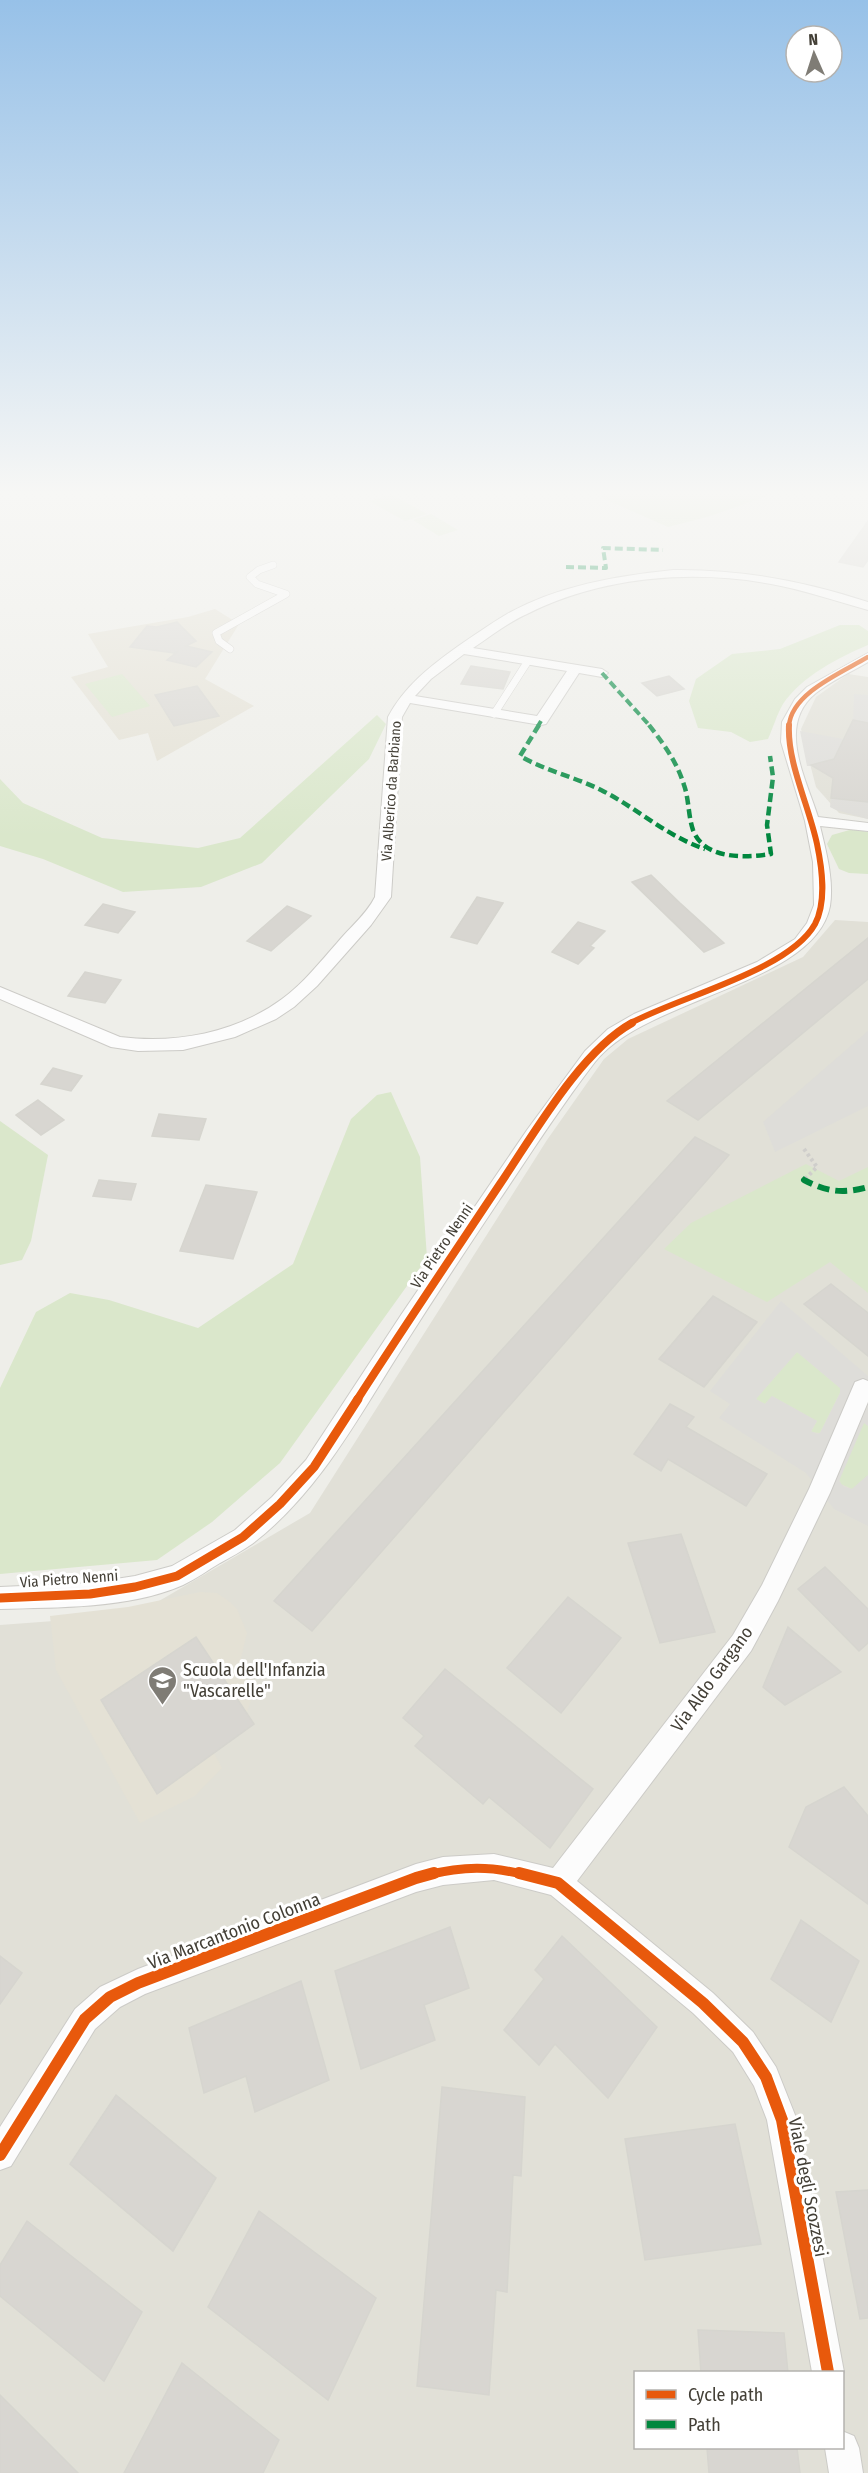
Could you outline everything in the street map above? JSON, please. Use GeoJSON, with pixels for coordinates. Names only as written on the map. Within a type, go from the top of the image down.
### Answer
{"type":"FeatureCollection","features":[{"type":"Feature","properties":{"kind":"street","name":"Via Alberico da Barbiano"},"geometry":{"type":"LineString","coordinates":[[0,993],[117,1043],[131,1046],[168,1044],[226,1032],[262,1019],[287,1003],[309,985],[383,897],[395,717],[405,698],[416,686],[462,650],[510,618],[536,605]]}},
{"type":"Feature","properties":{"kind":"street","name":"Via Alberico da Barbiano"},"geometry":{"type":"LineString","coordinates":[[854,605],[868,612]]}},
{"type":"Feature","properties":{"kind":"street"},"geometry":{"type":"LineString","coordinates":[[462,650],[602,673]]}},
{"type":"Feature","properties":{"kind":"street","name":"Via Pietro Nenni"},"geometry":{"type":"LineString","coordinates":[[0,1598],[90,1594],[135,1587],[177,1576],[243,1537],[280,1504],[314,1467],[435,1282],[591,1055],[614,1033],[640,1018],[763,966],[801,943],[815,924],[822,905],[821,862],[812,821],[788,742],[789,722],[800,702],[812,690],[868,657]]}},
{"type":"Feature","properties":{"kind":"street"},"geometry":{"type":"LineString","coordinates":[[405,698],[541,721],[575,669]]}},
{"type":"Feature","properties":{"kind":"street"},"geometry":{"type":"LineString","coordinates":[[812,821],[868,827]]}},
{"type":"Feature","properties":{"kind":"street","name":"Via Aldo Gargano"},"geometry":{"type":"LineString","coordinates":[[558,1883],[742,1643],[771,1593],[819,1493],[863,1388]]}},
{"type":"Feature","properties":{"kind":"street","name":"Via Marcantonio Colonna"},"geometry":{"type":"LineString","coordinates":[[0,2155],[86,2019],[110,1997],[128,1988],[416,1878],[443,1871],[494,1867],[558,1883]]}},
{"type":"Feature","properties":{"kind":"street","name":"Viale degli Scozzesi"},"geometry":{"type":"LineString","coordinates":[[558,1883],[703,2003],[743,2042],[766,2077],[782,2120],[828,2371]]}},
{"type":"Feature","properties":{"kind":"street"},"geometry":{"type":"LineString","coordinates":[[842,2449],[846,2473]]}},
{"type":"Feature","properties":{"kind":"lane"},"geometry":{"type":"LineString","coordinates":[[230,649],[219,641],[216,633],[266,605]]}},
{"type":"Feature","properties":{"kind":"lane"},"geometry":{"type":"LineString","coordinates":[[494,714],[528,661]]}},
{"type":"Feature","properties":{"kind":"path"},"geometry":{"type":"LineString","coordinates":[[804,1149],[817,1167],[806,1178]]}},
{"type":"Feature","properties":{"kind":"shaded area"},"geometry":{"type":"Polygon","coordinates":[[[215,609],[239,624],[205,679],[254,706],[157,761],[148,733],[119,740],[71,677],[108,667],[88,634],[188,617],[215,609]]]}},
{"type":"Feature","properties":{"kind":"shaded area"},"geometry":{"type":"Polygon","coordinates":[[[848,674],[868,677],[868,819],[839,813],[816,787],[801,729],[816,697],[848,674]]]}},
{"type":"Feature","properties":{"kind":"shaded area"},"geometry":{"type":"Polygon","coordinates":[[[854,694],[868,695],[868,723],[853,720],[854,694]]]}},
{"type":"Feature","properties":{"kind":"shaded area"},"geometry":{"type":"Polygon","coordinates":[[[800,731],[843,739],[837,753],[837,760],[824,762],[820,766],[807,766],[800,731]]]}},
{"type":"Feature","properties":{"kind":"shaded area"},"geometry":{"type":"Polygon","coordinates":[[[831,798],[868,802],[868,819],[830,807],[831,798]]]}},
{"type":"Feature","properties":{"kind":"shaded area"},"geometry":{"type":"Polygon","coordinates":[[[835,920],[868,922],[868,2473],[0,2473],[0,1625],[135,1615],[310,1513],[547,1140],[604,1059],[628,1039],[803,957],[835,920]]]}},
{"type":"Feature","properties":{"kind":"shaded area"},"geometry":{"type":"Polygon","coordinates":[[[868,1031],[868,1106],[775,1152],[763,1122],[868,1031]]]}},
{"type":"Feature","properties":{"kind":"shaded area"},"geometry":{"type":"Polygon","coordinates":[[[781,1301],[868,1376],[868,1426],[864,1423],[839,1481],[844,1487],[852,1489],[868,1475],[868,1526],[834,1509],[806,1473],[719,1418],[730,1404],[710,1391],[781,1301]],[[797,1352],[756,1399],[765,1404],[772,1396],[817,1421],[811,1431],[817,1434],[820,1433],[840,1393],[840,1388],[797,1352]]]}},
{"type":"Feature","properties":{"kind":"shaded area","name":"Scuola dell'Infanzia \"Vascarelle\""},"geometry":{"type":"Polygon","coordinates":[[[200,1592],[217,1593],[230,1602],[237,1609],[247,1633],[240,1662],[252,1696],[247,1713],[254,1724],[214,1753],[222,1768],[195,1796],[140,1823],[56,1670],[50,1616],[128,1607],[200,1592]]]}},
{"type":"Feature","properties":{"kind":"green space"},"geometry":{"type":"Polygon","coordinates":[[[840,625],[859,625],[868,631],[868,645],[833,662],[800,685],[783,704],[768,739],[750,742],[731,732],[698,728],[689,701],[696,679],[732,654],[780,649],[840,625]]]}},
{"type":"Feature","properties":{"kind":"green space"},"geometry":{"type":"Polygon","coordinates":[[[122,674],[150,706],[112,717],[85,684],[122,674]]]}},
{"type":"Feature","properties":{"kind":"green space"},"geometry":{"type":"Polygon","coordinates":[[[377,715],[386,724],[369,759],[262,863],[201,887],[123,892],[43,859],[0,846],[0,779],[23,803],[102,838],[198,848],[240,838],[377,715]]]}},
{"type":"Feature","properties":{"kind":"green space"},"geometry":{"type":"Polygon","coordinates":[[[853,829],[868,832],[868,874],[849,873],[839,869],[827,844],[832,835],[853,829]]]}},
{"type":"Feature","properties":{"kind":"green space"},"geometry":{"type":"Polygon","coordinates":[[[391,1092],[420,1157],[427,1258],[280,1463],[212,1522],[157,1560],[0,1574],[0,1388],[36,1312],[70,1293],[109,1300],[198,1328],[293,1264],[351,1119],[377,1095],[391,1092]]]}},
{"type":"Feature","properties":{"kind":"green space"},"geometry":{"type":"Polygon","coordinates":[[[0,1121],[48,1155],[31,1241],[22,1260],[0,1265],[0,1121]]]}},
{"type":"Feature","properties":{"kind":"green space"},"geometry":{"type":"Polygon","coordinates":[[[806,1164],[839,1181],[868,1167],[868,1293],[830,1262],[767,1302],[664,1249],[691,1223],[806,1164]]]}},
{"type":"Feature","properties":{"kind":"green space"},"geometry":{"type":"Polygon","coordinates":[[[797,1352],[840,1388],[840,1393],[820,1433],[811,1432],[817,1421],[772,1396],[765,1404],[756,1399],[797,1352]]]}},
{"type":"Feature","properties":{"kind":"green space"},"geometry":{"type":"Polygon","coordinates":[[[864,1422],[868,1426],[868,1475],[852,1489],[841,1484],[839,1478],[864,1422]]]}},
{"type":"Feature","properties":{"kind":"building"},"geometry":{"type":"Polygon","coordinates":[[[177,622],[196,641],[186,646],[212,652],[196,667],[167,660],[178,651],[174,653],[130,647],[147,626],[157,627],[177,622]]]}},
{"type":"Feature","properties":{"kind":"building"},"geometry":{"type":"Polygon","coordinates":[[[471,666],[510,672],[503,689],[461,684],[471,666]]]}},
{"type":"Feature","properties":{"kind":"building"},"geometry":{"type":"Polygon","coordinates":[[[669,676],[684,689],[657,696],[642,683],[669,676]]]}},
{"type":"Feature","properties":{"kind":"building"},"geometry":{"type":"Polygon","coordinates":[[[197,686],[219,716],[174,726],[155,695],[197,686]]]}},
{"type":"Feature","properties":{"kind":"building"},"geometry":{"type":"Polygon","coordinates":[[[853,720],[868,723],[868,802],[831,798],[833,778],[811,765],[834,759],[853,720]]]}},
{"type":"Feature","properties":{"kind":"building"},"geometry":{"type":"Polygon","coordinates":[[[651,875],[724,943],[704,952],[632,882],[651,875]]]}},
{"type":"Feature","properties":{"kind":"building"},"geometry":{"type":"Polygon","coordinates":[[[477,897],[503,903],[477,944],[451,937],[477,897]]]}},
{"type":"Feature","properties":{"kind":"building"},"geometry":{"type":"Polygon","coordinates":[[[103,904],[135,912],[118,933],[85,925],[103,904]]]}},
{"type":"Feature","properties":{"kind":"building"},"geometry":{"type":"Polygon","coordinates":[[[287,906],[311,916],[271,951],[247,941],[287,906]]]}},
{"type":"Feature","properties":{"kind":"building"},"geometry":{"type":"Polygon","coordinates":[[[578,922],[605,931],[590,946],[594,948],[578,964],[552,952],[578,922]]]}},
{"type":"Feature","properties":{"kind":"building"},"geometry":{"type":"Polygon","coordinates":[[[868,938],[868,979],[698,1120],[667,1101],[868,938]]]}},
{"type":"Feature","properties":{"kind":"building"},"geometry":{"type":"Polygon","coordinates":[[[85,972],[121,980],[105,1003],[68,996],[85,972]]]}},
{"type":"Feature","properties":{"kind":"building"},"geometry":{"type":"Polygon","coordinates":[[[53,1068],[82,1076],[71,1091],[41,1084],[53,1068]]]}},
{"type":"Feature","properties":{"kind":"building"},"geometry":{"type":"Polygon","coordinates":[[[38,1100],[64,1120],[41,1135],[16,1115],[38,1100]]]}},
{"type":"Feature","properties":{"kind":"building"},"geometry":{"type":"Polygon","coordinates":[[[159,1114],[206,1119],[199,1140],[152,1136],[159,1114]]]}},
{"type":"Feature","properties":{"kind":"building"},"geometry":{"type":"Polygon","coordinates":[[[695,1137],[729,1155],[312,1631],[274,1601],[695,1137]]]}},
{"type":"Feature","properties":{"kind":"building"},"geometry":{"type":"Polygon","coordinates":[[[99,1180],[136,1184],[131,1200],[93,1196],[99,1180]]]}},
{"type":"Feature","properties":{"kind":"building"},"geometry":{"type":"Polygon","coordinates":[[[206,1185],[257,1192],[233,1259],[180,1251],[206,1185]]]}},
{"type":"Feature","properties":{"kind":"building"},"geometry":{"type":"Polygon","coordinates":[[[831,1284],[868,1313],[868,1356],[804,1304],[831,1284]]]}},
{"type":"Feature","properties":{"kind":"building"},"geometry":{"type":"Polygon","coordinates":[[[713,1296],[757,1322],[704,1387],[659,1359],[713,1296]]]}},
{"type":"Feature","properties":{"kind":"building"},"geometry":{"type":"Polygon","coordinates":[[[670,1404],[694,1417],[686,1427],[767,1474],[746,1506],[668,1459],[661,1471],[634,1454],[670,1404]]]}},
{"type":"Feature","properties":{"kind":"building"},"geometry":{"type":"Polygon","coordinates":[[[681,1534],[715,1632],[660,1643],[628,1543],[681,1534]]]}},
{"type":"Feature","properties":{"kind":"building"},"geometry":{"type":"Polygon","coordinates":[[[825,1567],[868,1609],[868,1643],[859,1651],[798,1589],[825,1567]]]}},
{"type":"Feature","properties":{"kind":"building"},"geometry":{"type":"Polygon","coordinates":[[[568,1597],[621,1638],[561,1713],[507,1668],[568,1597]]]}},
{"type":"Feature","properties":{"kind":"building"},"geometry":{"type":"Polygon","coordinates":[[[788,1627],[841,1672],[785,1705],[763,1687],[788,1627]]]}},
{"type":"Feature","properties":{"kind":"building"},"geometry":{"type":"Polygon","coordinates":[[[196,1637],[254,1724],[157,1794],[101,1700],[196,1637]]]}},
{"type":"Feature","properties":{"kind":"building"},"geometry":{"type":"Polygon","coordinates":[[[445,1669],[593,1789],[550,1848],[489,1797],[483,1804],[415,1746],[424,1736],[403,1718],[445,1669]]]}},
{"type":"Feature","properties":{"kind":"building"},"geometry":{"type":"Polygon","coordinates":[[[844,1787],[868,1816],[868,1904],[789,1847],[806,1807],[844,1787]]]}},
{"type":"Feature","properties":{"kind":"building"},"geometry":{"type":"Polygon","coordinates":[[[801,1920],[859,1961],[831,2022],[771,1979],[801,1920]]]}},
{"type":"Feature","properties":{"kind":"building"},"geometry":{"type":"Polygon","coordinates":[[[450,1927],[469,1988],[424,2005],[435,2040],[361,2069],[335,1971],[450,1927]]]}},
{"type":"Feature","properties":{"kind":"building"},"geometry":{"type":"Polygon","coordinates":[[[562,1936],[657,2027],[608,2098],[555,2044],[539,2065],[504,2030],[544,1979],[535,1970],[562,1936]]]}},
{"type":"Feature","properties":{"kind":"building"},"geometry":{"type":"Polygon","coordinates":[[[0,1956],[22,1973],[0,2004],[0,1956]]]}},
{"type":"Feature","properties":{"kind":"building"},"geometry":{"type":"Polygon","coordinates":[[[301,1981],[329,2080],[255,2112],[246,2076],[204,2093],[189,2028],[301,1981]]]}},
{"type":"Feature","properties":{"kind":"building"},"geometry":{"type":"Polygon","coordinates":[[[442,2087],[525,2097],[521,2176],[513,2175],[507,2292],[496,2290],[489,2395],[417,2386],[442,2087]]]}},
{"type":"Feature","properties":{"kind":"building"},"geometry":{"type":"Polygon","coordinates":[[[116,2095],[216,2178],[173,2251],[70,2164],[116,2095]]]}},
{"type":"Feature","properties":{"kind":"building"},"geometry":{"type":"Polygon","coordinates":[[[735,2124],[761,2244],[645,2260],[625,2139],[735,2124]]]}},
{"type":"Feature","properties":{"kind":"building"},"geometry":{"type":"Polygon","coordinates":[[[868,2190],[868,2318],[860,2319],[836,2192],[868,2190]]]}},
{"type":"Feature","properties":{"kind":"building"},"geometry":{"type":"Polygon","coordinates":[[[259,2211],[376,2298],[328,2400],[208,2307],[259,2211]]]}},
{"type":"Feature","properties":{"kind":"building"},"geometry":{"type":"Polygon","coordinates":[[[27,2221],[142,2312],[104,2381],[0,2296],[0,2265],[27,2221]]]}},
{"type":"Feature","properties":{"kind":"building"},"geometry":{"type":"Polygon","coordinates":[[[698,2330],[784,2333],[788,2371],[701,2371],[698,2330]]]}},
{"type":"Feature","properties":{"kind":"building"},"geometry":{"type":"Polygon","coordinates":[[[182,2363],[279,2440],[263,2473],[124,2473],[182,2363]]]}},
{"type":"Feature","properties":{"kind":"building"},"geometry":{"type":"Polygon","coordinates":[[[0,2395],[78,2473],[0,2473],[0,2395]]]}},
{"type":"Feature","properties":{"kind":"building"},"geometry":{"type":"Polygon","coordinates":[[[707,2449],[797,2449],[800,2473],[709,2473],[707,2449]]]}},
{"type":"Feature","properties":{"kind":"marked path"},"geometry":{"type":"LineString","coordinates":[[602,673],[649,725],[669,753],[686,790],[691,823],[696,837],[715,851],[734,856],[771,854],[767,825],[773,777],[770,756]]}},
{"type":"Feature","properties":{"kind":"marked path"},"geometry":{"type":"LineString","coordinates":[[541,721],[520,756],[601,790],[664,831],[705,849]]}},
{"type":"Feature","properties":{"kind":"marked path"},"geometry":{"type":"LineString","coordinates":[[806,1178],[804,1180],[835,1192],[849,1192],[868,1187]]}},
{"type":"Feature","properties":{"kind":"cycle path"},"geometry":{"type":"LineString","coordinates":[[0,1598],[90,1594],[135,1587],[177,1576],[243,1537],[280,1504],[314,1467],[408,1321],[533,1135],[591,1055],[614,1033],[640,1018],[763,966],[801,943],[815,924],[822,905],[821,862],[812,821],[788,742],[789,722],[800,702],[812,690],[868,657]]}},
{"type":"Feature","properties":{"kind":"cycle path"},"geometry":{"type":"LineString","coordinates":[[0,2155],[85,2019],[110,1997],[138,1983],[416,1878],[443,1871],[494,1867],[558,1883],[703,2003],[743,2042],[766,2077],[782,2120],[828,2371]]}},
{"type":"Feature","properties":{"kind":"place","name":"Scuola dell'Infanzia \"Vascarelle\""},"geometry":{"type":"Point","coordinates":[162,1706]}}]}
